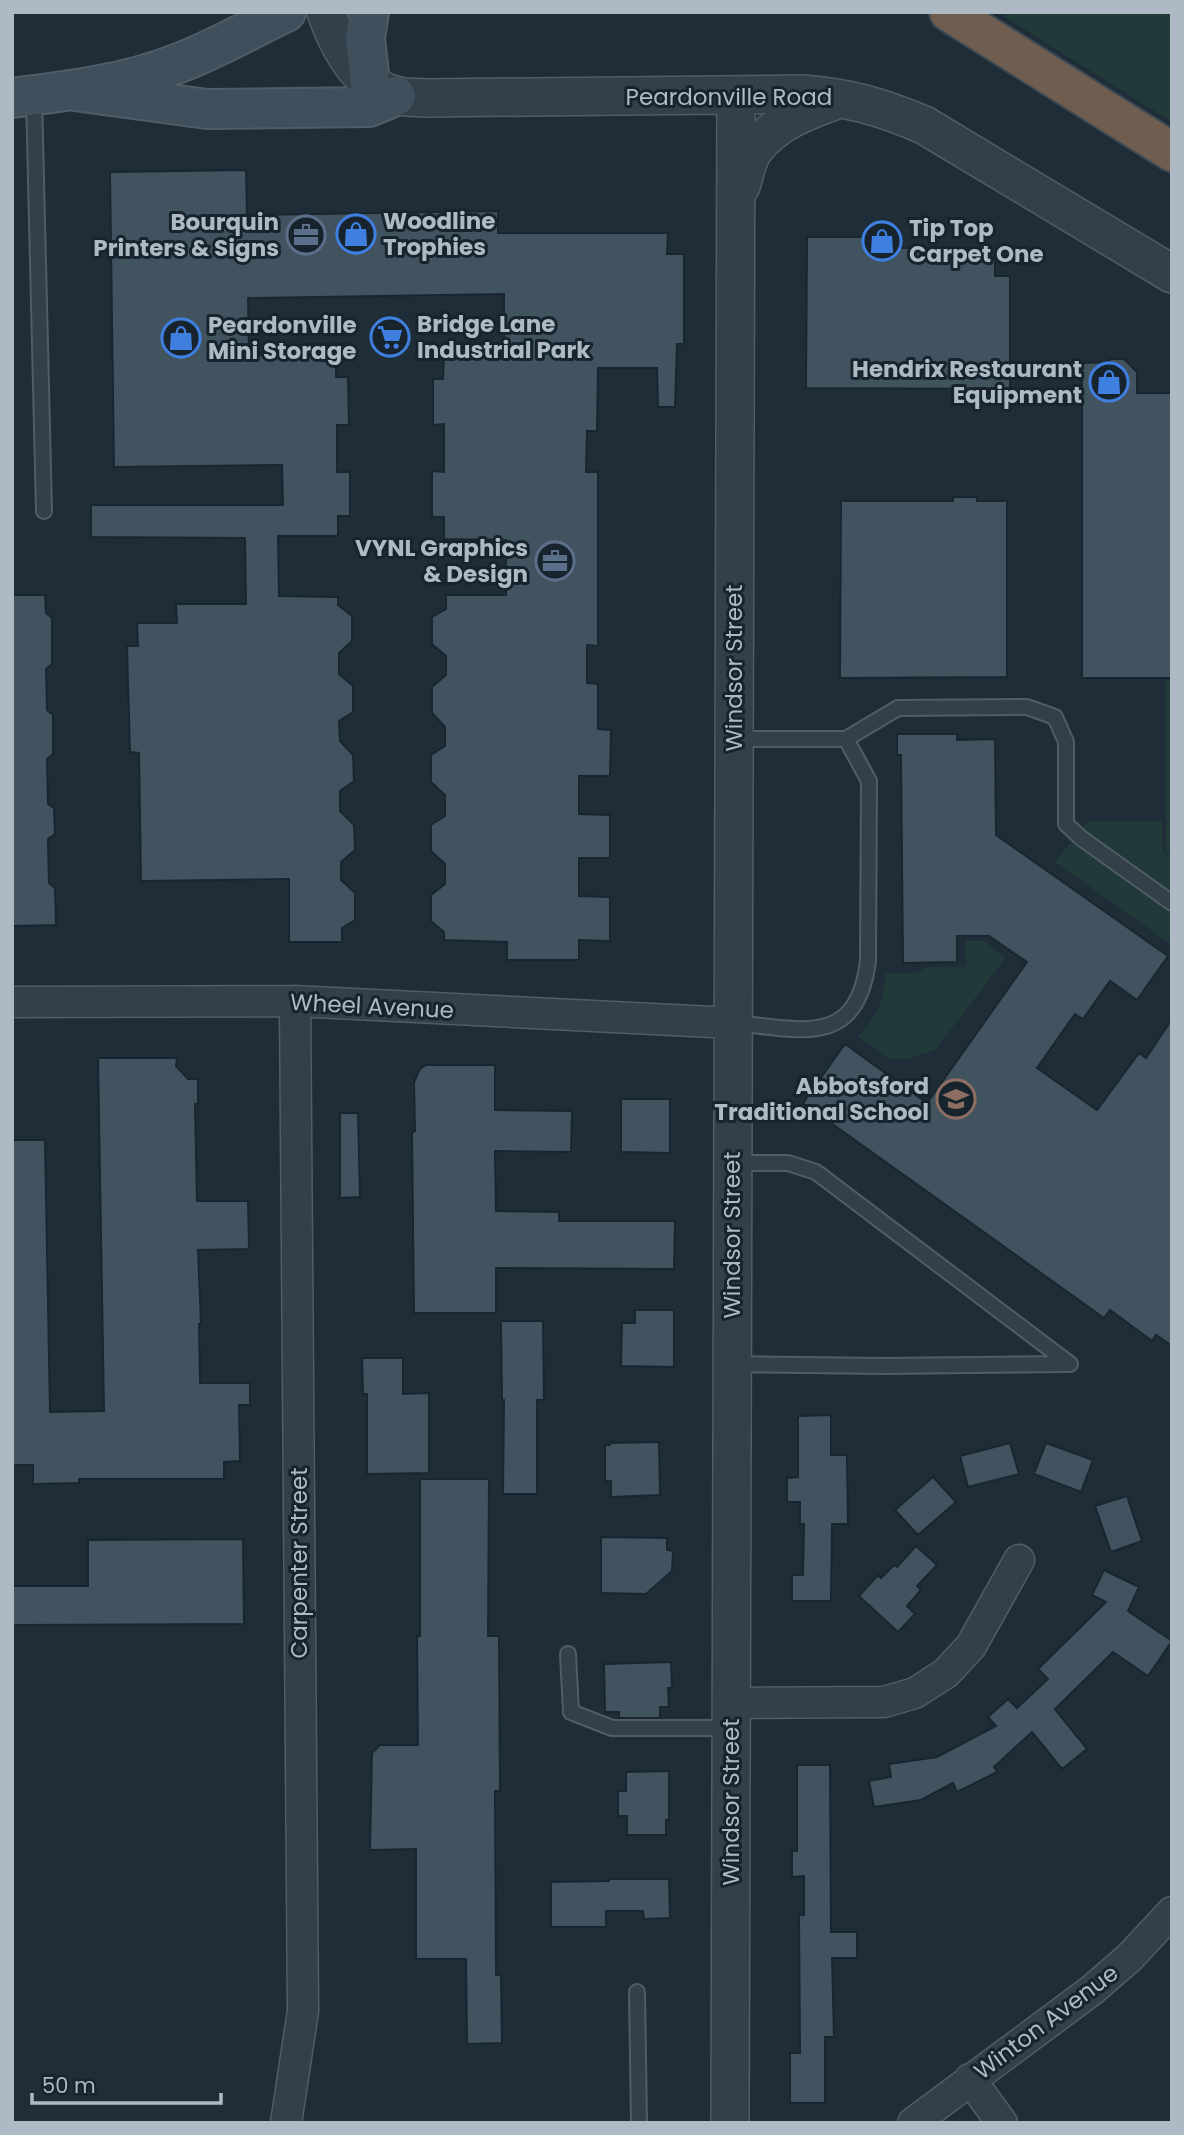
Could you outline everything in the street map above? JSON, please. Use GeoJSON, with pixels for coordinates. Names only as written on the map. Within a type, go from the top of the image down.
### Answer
{"type":"FeatureCollection","features":[{"type":"Feature","properties":{"kind":"highway"},"geometry":{"type":"LineString","coordinates":[[949,12],[1172,152]]}},
{"type":"Feature","properties":{"kind":"main road"},"geometry":{"type":"LineString","coordinates":[[23,96],[75,91],[134,78],[180,63],[286,12]]}},
{"type":"Feature","properties":{"kind":"main road"},"geometry":{"type":"LineString","coordinates":[[75,91],[206,109],[369,107],[383,90],[365,38],[369,12]]}},
{"type":"Feature","properties":{"kind":"street"},"geometry":{"type":"LineString","coordinates":[[326,12],[351,64],[383,90]]}},
{"type":"Feature","properties":{"kind":"street","name":"Peardonville Road"},"geometry":{"type":"LineString","coordinates":[[383,90],[426,98],[802,94],[844,97],[888,109],[924,125],[1172,274]]}},
{"type":"Feature","properties":{"kind":"street","name":"Windsor Street"},"geometry":{"type":"LineString","coordinates":[[730,2123],[736,95]]}},
{"type":"Feature","properties":{"kind":"street"},"geometry":{"type":"LineString","coordinates":[[736,201],[753,151],[771,133],[793,116],[844,97]]}},
{"type":"Feature","properties":{"kind":"street","name":"Wheel Avenue"},"geometry":{"type":"LineString","coordinates":[[12,1002],[295,1001],[732,1023]]}},
{"type":"Feature","properties":{"kind":"street","name":"Carpenter Street"},"geometry":{"type":"LineString","coordinates":[[286,2123],[303,2011],[295,1001]]}},
{"type":"Feature","properties":{"kind":"street"},"geometry":{"type":"LineString","coordinates":[[732,1716],[884,1702],[915,1693],[946,1673],[971,1646],[1019,1560]]}},
{"type":"Feature","properties":{"kind":"street","name":"Winton Avenue"},"geometry":{"type":"LineString","coordinates":[[913,2123],[1092,1990],[1129,1958],[1172,1912]]}},
{"type":"Feature","properties":{"kind":"street"},"geometry":{"type":"LineString","coordinates":[[970,2079],[1002,2123]]}},
{"type":"Feature","properties":{"kind":"lane"},"geometry":{"type":"LineString","coordinates":[[23,96],[44,511]]}},
{"type":"Feature","properties":{"kind":"lane"},"geometry":{"type":"LineString","coordinates":[[734,739],[846,739],[898,708],[1027,707],[1055,717],[1066,742],[1066,824],[1081,838],[1172,903]]}},
{"type":"Feature","properties":{"kind":"lane"},"geometry":{"type":"LineString","coordinates":[[732,1023],[813,1030],[840,1022],[856,1006],[865,984],[868,961],[869,781],[846,739]]}},
{"type":"Feature","properties":{"kind":"lane"},"geometry":{"type":"LineString","coordinates":[[732,1163],[788,1164],[816,1172],[1070,1364],[732,1364]]}},
{"type":"Feature","properties":{"kind":"lane"},"geometry":{"type":"LineString","coordinates":[[568,1654],[570,1713],[612,1728],[732,1716]]}},
{"type":"Feature","properties":{"kind":"lane"},"geometry":{"type":"LineString","coordinates":[[637,1992],[639,2123]]}},
{"type":"Feature","properties":{"kind":"green space"},"geometry":{"type":"Polygon","coordinates":[[[997,12],[1172,12],[1172,122],[997,12]]]}},
{"type":"Feature","properties":{"kind":"green space"},"geometry":{"type":"Polygon","coordinates":[[[1165,680],[1172,680],[1172,945],[1055,862],[1087,822],[1162,821],[1163,853],[1171,857],[1166,853],[1165,680]]]}},
{"type":"Feature","properties":{"kind":"green space"},"geometry":{"type":"Polygon","coordinates":[[[966,941],[984,941],[1006,958],[935,1050],[907,1059],[890,1059],[858,1037],[879,1008],[885,973],[917,973],[927,967],[966,967],[966,941]]]}},
{"type":"Feature","properties":{"kind":"building"},"geometry":{"type":"Polygon","coordinates":[[[246,170],[247,215],[498,211],[498,233],[668,233],[667,254],[684,254],[684,344],[677,344],[675,407],[658,407],[657,368],[598,368],[597,431],[587,431],[586,472],[598,472],[598,646],[587,645],[587,683],[598,684],[598,729],[611,730],[610,776],[579,776],[579,814],[610,815],[610,858],[579,858],[579,896],[610,897],[610,941],[579,940],[579,960],[507,960],[507,942],[444,940],[444,932],[431,921],[431,895],[445,884],[445,864],[431,851],[431,825],[445,816],[445,795],[431,782],[431,755],[445,746],[445,727],[432,713],[432,687],[446,675],[446,656],[432,644],[432,617],[446,609],[446,595],[506,595],[506,540],[444,539],[444,517],[432,517],[432,471],[444,472],[444,424],[433,425],[433,379],[443,379],[444,355],[504,355],[504,294],[248,298],[249,355],[336,355],[336,377],[348,377],[349,425],[337,425],[337,472],[350,472],[350,516],[338,516],[338,536],[278,536],[279,596],[338,597],[338,605],[352,616],[352,641],[339,653],[339,674],[353,686],[353,712],[339,721],[340,741],[353,755],[354,781],[340,791],[340,811],[354,825],[355,850],[341,862],[341,880],[355,893],[355,920],[342,928],[342,942],[289,942],[289,879],[141,881],[139,753],[130,752],[127,646],[138,646],[137,623],[177,623],[176,604],[246,604],[245,538],[91,537],[91,505],[283,505],[282,465],[114,467],[110,172],[246,170]]]}},
{"type":"Feature","properties":{"kind":"building"},"geometry":{"type":"Polygon","coordinates":[[[807,237],[878,237],[889,248],[977,248],[977,259],[995,259],[995,276],[1010,276],[1010,389],[806,388],[807,237]]]}},
{"type":"Feature","properties":{"kind":"building"},"geometry":{"type":"Polygon","coordinates":[[[1110,359],[1124,359],[1137,372],[1137,393],[1172,393],[1172,678],[1082,678],[1082,363],[1110,362],[1110,359]]]}},
{"type":"Feature","properties":{"kind":"building"},"geometry":{"type":"Polygon","coordinates":[[[953,497],[977,497],[977,501],[1007,501],[1007,677],[840,678],[841,501],[953,501],[953,497]]]}},
{"type":"Feature","properties":{"kind":"building"},"geometry":{"type":"Polygon","coordinates":[[[12,595],[45,595],[46,613],[52,618],[52,664],[46,669],[47,710],[53,715],[53,754],[47,759],[48,804],[54,808],[55,834],[48,839],[49,883],[55,888],[56,925],[12,926],[12,595]]]}},
{"type":"Feature","properties":{"kind":"building"},"geometry":{"type":"Polygon","coordinates":[[[897,734],[957,734],[957,740],[995,739],[996,835],[1168,956],[1137,1000],[1110,981],[1083,1019],[1075,1014],[1037,1068],[1097,1110],[1139,1053],[1146,1058],[1172,1019],[1172,1346],[1156,1335],[1152,1341],[1110,1310],[1104,1318],[803,1103],[845,1044],[927,1103],[1027,962],[989,936],[957,936],[957,962],[903,963],[901,755],[897,755],[897,734]]]}},
{"type":"Feature","properties":{"kind":"building"},"geometry":{"type":"Polygon","coordinates":[[[98,1058],[177,1058],[176,1066],[188,1079],[198,1079],[198,1104],[195,1104],[197,1201],[248,1201],[249,1249],[198,1250],[200,1383],[250,1383],[250,1405],[239,1405],[240,1461],[224,1462],[224,1479],[79,1479],[79,1483],[33,1484],[33,1465],[12,1465],[12,1140],[45,1140],[50,1412],[104,1411],[98,1058]]]}},
{"type":"Feature","properties":{"kind":"building"},"geometry":{"type":"Polygon","coordinates":[[[426,1065],[495,1065],[495,1110],[572,1111],[571,1152],[495,1151],[496,1211],[559,1212],[559,1221],[675,1221],[674,1269],[496,1268],[496,1313],[414,1313],[414,1082],[420,1069],[426,1065]]]}},
{"type":"Feature","properties":{"kind":"building"},"geometry":{"type":"Polygon","coordinates":[[[621,1099],[670,1099],[670,1153],[621,1152],[621,1099]]]}},
{"type":"Feature","properties":{"kind":"building"},"geometry":{"type":"Polygon","coordinates":[[[340,1113],[358,1113],[360,1197],[340,1198],[340,1113]]]}},
{"type":"Feature","properties":{"kind":"building"},"geometry":{"type":"Polygon","coordinates":[[[635,1310],[674,1310],[674,1367],[621,1366],[622,1323],[635,1323],[635,1310]]]}},
{"type":"Feature","properties":{"kind":"building"},"geometry":{"type":"Polygon","coordinates":[[[501,1321],[543,1321],[544,1400],[537,1400],[537,1494],[503,1494],[501,1321]]]}},
{"type":"Feature","properties":{"kind":"building"},"geometry":{"type":"Polygon","coordinates":[[[362,1358],[403,1358],[403,1394],[429,1393],[429,1473],[367,1474],[367,1394],[363,1394],[362,1358]]]}},
{"type":"Feature","properties":{"kind":"building"},"geometry":{"type":"Polygon","coordinates":[[[831,1415],[831,1455],[847,1455],[848,1524],[832,1524],[831,1601],[792,1601],[792,1575],[803,1575],[804,1524],[800,1524],[800,1502],[787,1502],[787,1478],[798,1477],[798,1416],[831,1415]]]}},
{"type":"Feature","properties":{"kind":"building"},"geometry":{"type":"Polygon","coordinates":[[[659,1442],[660,1495],[611,1497],[611,1481],[605,1481],[605,1445],[659,1442]]]}},
{"type":"Feature","properties":{"kind":"building"},"geometry":{"type":"Polygon","coordinates":[[[1010,1443],[1019,1474],[968,1487],[960,1456],[1010,1443]]]}},
{"type":"Feature","properties":{"kind":"building"},"geometry":{"type":"Polygon","coordinates":[[[1046,1443],[1093,1460],[1081,1492],[1034,1474],[1046,1443]]]}},
{"type":"Feature","properties":{"kind":"building"},"geometry":{"type":"Polygon","coordinates":[[[933,1477],[956,1502],[918,1535],[895,1510],[933,1477]]]}},
{"type":"Feature","properties":{"kind":"building"},"geometry":{"type":"Polygon","coordinates":[[[420,1479],[489,1479],[488,1636],[499,1636],[500,1791],[495,1791],[496,1975],[501,1975],[502,2043],[467,2044],[466,1959],[416,1959],[416,1849],[370,1850],[372,1753],[380,1745],[418,1745],[420,1479]]]}},
{"type":"Feature","properties":{"kind":"building"},"geometry":{"type":"Polygon","coordinates":[[[1127,1496],[1142,1541],[1111,1552],[1095,1506],[1127,1496]]]}},
{"type":"Feature","properties":{"kind":"building"},"geometry":{"type":"Polygon","coordinates":[[[601,1537],[667,1538],[667,1550],[673,1551],[672,1571],[646,1594],[601,1593],[601,1537]]]}},
{"type":"Feature","properties":{"kind":"building"},"geometry":{"type":"Polygon","coordinates":[[[243,1539],[244,1624],[12,1625],[12,1586],[88,1586],[88,1540],[243,1539]]]}},
{"type":"Feature","properties":{"kind":"building"},"geometry":{"type":"Polygon","coordinates":[[[916,1546],[937,1565],[917,1586],[921,1590],[907,1606],[915,1614],[898,1632],[859,1596],[878,1575],[881,1578],[894,1565],[897,1567],[916,1546]]]}},
{"type":"Feature","properties":{"kind":"building"},"geometry":{"type":"Polygon","coordinates":[[[1104,1570],[1139,1587],[1128,1611],[1172,1641],[1148,1676],[1113,1652],[1055,1709],[1087,1749],[1062,1769],[1032,1732],[994,1767],[997,1772],[957,1792],[953,1783],[921,1800],[874,1807],[869,1781],[891,1777],[889,1764],[937,1757],[996,1726],[988,1717],[1008,1699],[1017,1708],[1048,1679],[1038,1669],[1106,1602],[1092,1595],[1104,1570]]]}},
{"type":"Feature","properties":{"kind":"building"},"geometry":{"type":"Polygon","coordinates":[[[671,1662],[672,1688],[668,1688],[669,1707],[660,1707],[660,1718],[619,1718],[619,1712],[605,1712],[604,1664],[671,1662]]]}},
{"type":"Feature","properties":{"kind":"building"},"geometry":{"type":"Polygon","coordinates":[[[797,1765],[830,1765],[831,1932],[857,1932],[857,1958],[832,1958],[834,2037],[825,2037],[825,2103],[790,2103],[790,2053],[800,2053],[799,1915],[804,1915],[804,1876],[792,1877],[792,1851],[797,1851],[797,1765]]]}},
{"type":"Feature","properties":{"kind":"building"},"geometry":{"type":"Polygon","coordinates":[[[669,1771],[669,1820],[666,1820],[666,1835],[627,1835],[627,1816],[618,1816],[618,1791],[626,1791],[626,1772],[669,1771]]]}},
{"type":"Feature","properties":{"kind":"building"},"geometry":{"type":"Polygon","coordinates":[[[669,1879],[670,1918],[644,1919],[643,1911],[606,1911],[606,1927],[551,1927],[551,1882],[669,1879]]]}},
{"type":"Feature","properties":{"kind":"place","name":"Woodline Trophies"},"geometry":{"type":"Point","coordinates":[356,234]}},
{"type":"Feature","properties":{"kind":"place","name":"Bourquin Printers & Signs"},"geometry":{"type":"Point","coordinates":[306,235]}},
{"type":"Feature","properties":{"kind":"place","name":"Tip Top Carpet One"},"geometry":{"type":"Point","coordinates":[882,241]}},
{"type":"Feature","properties":{"kind":"place","name":"Bridge Lane Industrial Park"},"geometry":{"type":"Point","coordinates":[390,337]}},
{"type":"Feature","properties":{"kind":"place","name":"Peardonville Mini Storage"},"geometry":{"type":"Point","coordinates":[181,338]}},
{"type":"Feature","properties":{"kind":"place","name":"Hendrix Restaurant Equipment"},"geometry":{"type":"Point","coordinates":[1109,382]}},
{"type":"Feature","properties":{"kind":"place","name":"VYNL Graphics & Design"},"geometry":{"type":"Point","coordinates":[555,561]}},
{"type":"Feature","properties":{"kind":"place","name":"Abbotsford Traditional School"},"geometry":{"type":"Point","coordinates":[956,1099]}}]}
